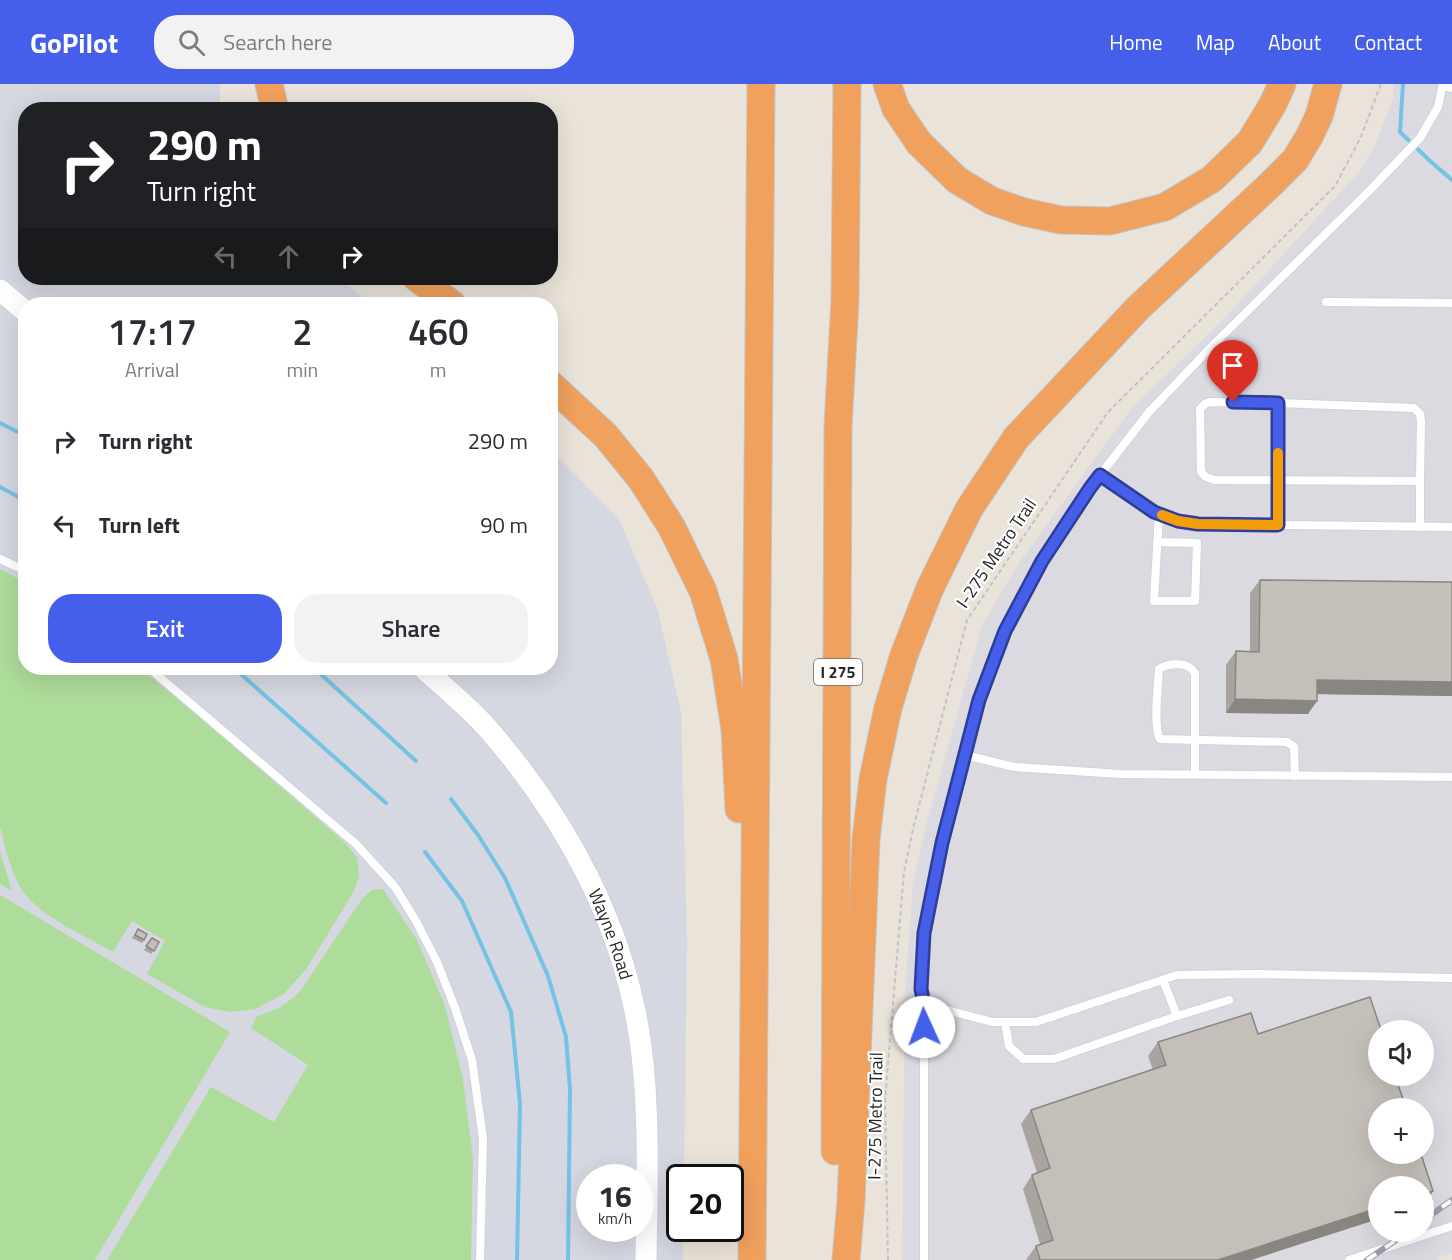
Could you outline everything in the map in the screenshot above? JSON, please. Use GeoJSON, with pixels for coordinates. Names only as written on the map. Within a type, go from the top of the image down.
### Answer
{"type":"FeatureCollection","features":[{"type":"Feature","properties":{"kind":"highway"},"geometry":{"type":"LineString","coordinates":[[269,84],[273,102]]}},
{"type":"Feature","properties":{"kind":"highway","name":"I 275"},"geometry":{"type":"LineString","coordinates":[[835,1260],[838,426],[845,301],[847,84]]}},
{"type":"Feature","properties":{"kind":"highway"},"geometry":{"type":"LineString","coordinates":[[887,84],[896,109],[919,143],[957,180],[992,201],[1024,212],[1061,220],[1110,221],[1166,207],[1212,179],[1250,142],[1282,84]]}},
{"type":"Feature","properties":{"kind":"highway"},"geometry":{"type":"LineString","coordinates":[[846,1260],[851,1201],[866,839],[873,779],[888,708],[904,655],[930,588],[969,509],[1016,438],[1138,308],[1295,160],[1319,116],[1328,84]]}},
{"type":"Feature","properties":{"kind":"highway"},"geometry":{"type":"LineString","coordinates":[[752,1260],[761,90]]}},
{"type":"Feature","properties":{"kind":"highway"},"geometry":{"type":"LineString","coordinates":[[426,285],[443,297]]}},
{"type":"Feature","properties":{"kind":"highway"},"geometry":{"type":"LineString","coordinates":[[558,391],[606,436],[641,479],[671,526],[703,591],[723,659],[735,729],[739,808],[739,1232],[741,1260]]}},
{"type":"Feature","properties":{"kind":"main road"},"geometry":{"type":"LineString","coordinates":[[0,290],[18,305]]}},
{"type":"Feature","properties":{"kind":"main road","name":"Wayne Road"},"geometry":{"type":"LineString","coordinates":[[431,675],[488,729],[526,776],[577,853],[605,914],[626,978],[641,1044],[647,1112],[646,1260]]}},
{"type":"Feature","properties":{"kind":"lane"},"geometry":{"type":"LineString","coordinates":[[924,1260],[924,1004],[921,989],[924,933],[942,843],[979,700],[1005,631],[1042,561],[1090,488],[1157,403],[1420,138],[1438,107],[1443,85],[1452,88]]}},
{"type":"Feature","properties":{"kind":"lane"},"geometry":{"type":"LineString","coordinates":[[1326,302],[1452,303]]}},
{"type":"Feature","properties":{"kind":"lane"},"geometry":{"type":"LineString","coordinates":[[1420,481],[1214,480],[1201,472],[1200,409],[1210,402],[1414,408],[1420,414],[1421,421],[1420,527]]}},
{"type":"Feature","properties":{"kind":"lane"},"geometry":{"type":"LineString","coordinates":[[1278,403],[1278,525]]}},
{"type":"Feature","properties":{"kind":"lane"},"geometry":{"type":"LineString","coordinates":[[1100,475],[1159,513],[1178,521],[1198,524],[1452,527]]}},
{"type":"Feature","properties":{"kind":"lane"},"geometry":{"type":"LineString","coordinates":[[1157,542],[1197,543],[1195,601],[1154,601],[1157,542],[1159,513]]}},
{"type":"Feature","properties":{"kind":"lane"},"geometry":{"type":"LineString","coordinates":[[0,559],[18,567]]}},
{"type":"Feature","properties":{"kind":"lane"},"geometry":{"type":"LineString","coordinates":[[1195,774],[1195,740],[1195,673],[1186,664],[1165,665],[1159,669],[1156,724],[1160,739],[1195,740],[1287,742],[1294,747],[1295,776]]}},
{"type":"Feature","properties":{"kind":"lane"},"geometry":{"type":"LineString","coordinates":[[157,675],[356,844],[395,887],[416,921],[437,962],[472,1060],[483,1139],[480,1260]]}},
{"type":"Feature","properties":{"kind":"lane"},"geometry":{"type":"LineString","coordinates":[[965,755],[1014,767],[1120,774],[1452,777]]}},
{"type":"Feature","properties":{"kind":"lane"},"geometry":{"type":"LineString","coordinates":[[924,1004],[992,1022],[1036,1022],[1177,975],[1257,974],[1452,978]]}},
{"type":"Feature","properties":{"kind":"lane"},"geometry":{"type":"LineString","coordinates":[[1163,980],[1177,1016]]}},
{"type":"Feature","properties":{"kind":"lane"},"geometry":{"type":"LineString","coordinates":[[1005,1022],[1009,1046],[1023,1059],[1054,1059],[1229,1000]]}},
{"type":"Feature","properties":{"kind":"lane"},"geometry":{"type":"LineString","coordinates":[[1349,1260],[1452,1226]]}},
{"type":"Feature","properties":{"kind":"path","name":"I-275 Metro Trail"},"geometry":{"type":"LineString","coordinates":[[888,1260],[885,1100],[904,872],[967,620],[1108,412],[1335,186],[1360,139],[1381,84]]}},
{"type":"Feature","properties":{"kind":"shaded area"},"geometry":{"type":"Polygon","coordinates":[[[0,84],[220,84],[220,102],[18,102],[18,285],[347,285],[364,297],[18,297],[18,675],[558,675],[558,457],[619,519],[658,611],[681,712],[687,942],[684,1164],[666,1164],[666,1242],[683,1242],[683,1260],[0,1260],[0,84]]]}},
{"type":"Feature","properties":{"kind":"shaded area"},"geometry":{"type":"Polygon","coordinates":[[[1394,84],[1452,84],[1452,1253],[1438,1260],[902,1260],[905,993],[913,882],[927,822],[982,626],[1016,567],[1131,409],[1220,323],[1360,171],[1374,148],[1393,98],[1394,84]]]}},
{"type":"Feature","properties":{"kind":"green space"},"geometry":{"type":"Polygon","coordinates":[[[0,569],[18,579],[18,675],[148,675],[343,841],[357,857],[359,877],[354,891],[307,968],[284,994],[255,1009],[230,1012],[205,1007],[147,974],[165,941],[132,921],[113,952],[53,918],[32,902],[24,893],[12,870],[0,827],[0,569]]]}},
{"type":"Feature","properties":{"kind":"green space"},"geometry":{"type":"Polygon","coordinates":[[[0,852],[12,891],[0,884],[0,852]]]}},
{"type":"Feature","properties":{"kind":"green space"},"geometry":{"type":"Polygon","coordinates":[[[383,889],[417,940],[445,1006],[463,1080],[473,1158],[471,1260],[107,1260],[211,1087],[274,1122],[308,1065],[251,1028],[256,1017],[281,1007],[299,993],[362,899],[372,890],[383,889]]]}},
{"type":"Feature","properties":{"kind":"green space"},"geometry":{"type":"Polygon","coordinates":[[[0,895],[230,1032],[95,1260],[0,1260],[0,895]]]}},
{"type":"Feature","properties":{"kind":"building"},"geometry":{"type":"Polygon","coordinates":[[[1260,580],[1452,582],[1452,682],[1317,680],[1317,701],[1235,699],[1236,651],[1259,652],[1260,580]]]}},
{"type":"Feature","properties":{"kind":"building"},"geometry":{"type":"Polygon","coordinates":[[[138,929],[147,934],[144,940],[135,935],[138,929]]]}},
{"type":"Feature","properties":{"kind":"building"},"geometry":{"type":"Polygon","coordinates":[[[152,938],[159,942],[154,951],[146,946],[152,938]]]}},
{"type":"Feature","properties":{"kind":"building"},"geometry":{"type":"Polygon","coordinates":[[[1370,997],[1378,1020],[1368,1020],[1368,1086],[1398,1086],[1403,1098],[1368,1098],[1368,1164],[1424,1164],[1428,1176],[1368,1176],[1368,1211],[1218,1260],[1040,1260],[1036,1246],[1053,1240],[1032,1175],[1050,1168],[1031,1110],[1166,1065],[1158,1042],[1251,1013],[1258,1034],[1370,997]]]}},
{"type":"Feature","properties":{"kind":"waterway"},"geometry":{"type":"LineString","coordinates":[[1403,84],[1400,132],[1452,180]]}},
{"type":"Feature","properties":{"kind":"waterway"},"geometry":{"type":"LineString","coordinates":[[0,423],[18,432]]}},
{"type":"Feature","properties":{"kind":"waterway"},"geometry":{"type":"LineString","coordinates":[[0,487],[18,497]]}},
{"type":"Feature","properties":{"kind":"waterway"},"geometry":{"type":"LineString","coordinates":[[242,675],[386,803]]}},
{"type":"Feature","properties":{"kind":"waterway"},"geometry":{"type":"LineString","coordinates":[[322,675],[416,761]]}},
{"type":"Feature","properties":{"kind":"waterway"},"geometry":{"type":"LineString","coordinates":[[451,799],[478,835],[505,878],[548,976],[566,1037],[570,1090],[568,1260]]}},
{"type":"Feature","properties":{"kind":"waterway"},"geometry":{"type":"LineString","coordinates":[[425,852],[462,901],[511,1012],[520,1104],[517,1260]]}},
{"type":"Feature","properties":{"kind":"railway"},"geometry":{"type":"LineString","coordinates":[[1434,1213],[1452,1200]]}},
{"type":"Feature","properties":{"kind":"railway"},"geometry":{"type":"LineString","coordinates":[[1367,1260],[1393,1242]]}},
{"type":"Feature","properties":{"kind":"slow traffic"},"geometry":{"type":"LineString","coordinates":[[1162,515],[1178,521],[1198,524],[1278,525],[1278,453]]}},
{"type":"Feature","properties":{"kind":"route"},"geometry":{"type":"LineString","coordinates":[[924,1027],[924,1004],[921,989],[924,933],[942,843],[979,700],[1005,631],[1042,561],[1100,475],[1154,512],[1178,521],[1198,524],[1278,525],[1278,403],[1233,402]]}}]}
